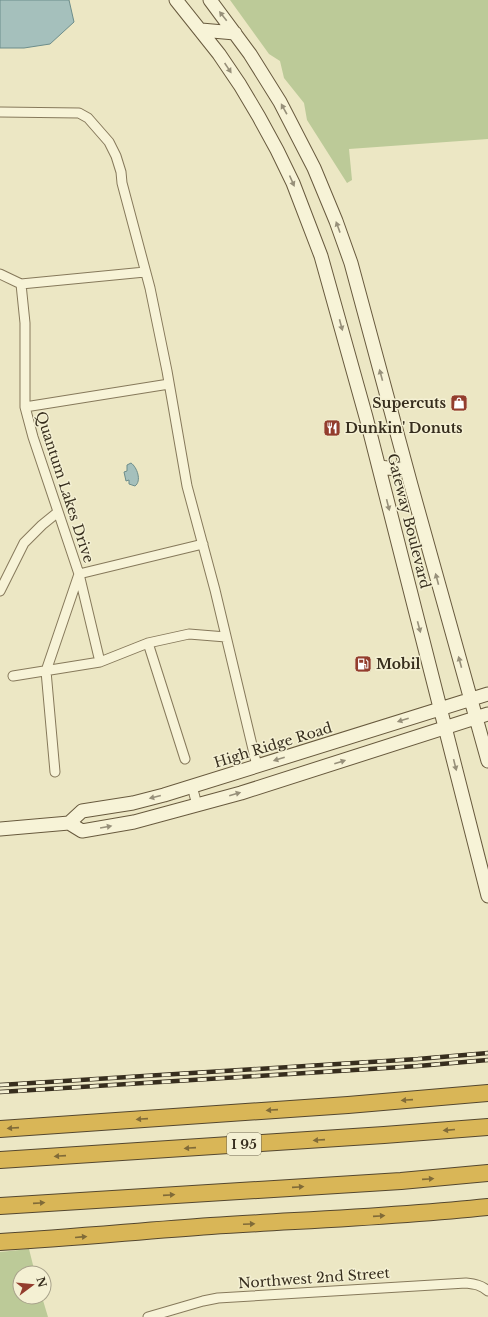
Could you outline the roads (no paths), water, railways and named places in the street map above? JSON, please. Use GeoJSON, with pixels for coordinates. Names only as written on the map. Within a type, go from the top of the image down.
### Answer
{"type":"FeatureCollection","features":[{"type":"Feature","properties":{"kind":"highway"},"geometry":{"type":"LineString","coordinates":[[0,1129],[348,1105],[488,1093]]}},
{"type":"Feature","properties":{"kind":"highway","name":"I 95"},"geometry":{"type":"LineString","coordinates":[[0,1160],[391,1135],[488,1127]]}},
{"type":"Feature","properties":{"kind":"highway"},"geometry":{"type":"LineString","coordinates":[[0,1206],[386,1182],[488,1173]]}},
{"type":"Feature","properties":{"kind":"highway"},"geometry":{"type":"LineString","coordinates":[[0,1242],[210,1226],[399,1215],[488,1207]]}},
{"type":"Feature","properties":{"kind":"main road","name":"Gateway Boulevard"},"geometry":{"type":"LineString","coordinates":[[176,0],[201,30],[229,69],[259,117],[282,161],[302,205],[326,271],[379,467],[488,896]]}},
{"type":"Feature","properties":{"kind":"main road","name":"Gateway Boulevard"},"geometry":{"type":"LineString","coordinates":[[210,0],[235,32],[271,86],[314,168],[334,215],[351,263],[406,470],[470,699],[482,716],[488,760]]}},
{"type":"Feature","properties":{"kind":"main road"},"geometry":{"type":"LineString","coordinates":[[201,30],[235,32]]}},
{"type":"Feature","properties":{"kind":"main road"},"geometry":{"type":"LineString","coordinates":[[379,467],[406,470]]}},
{"type":"Feature","properties":{"kind":"main road","name":"High Ridge Road"},"geometry":{"type":"LineString","coordinates":[[69,823],[82,811],[133,803],[192,786],[488,694]]}},
{"type":"Feature","properties":{"kind":"main road"},"geometry":{"type":"LineString","coordinates":[[0,829],[69,823],[82,830],[134,822],[197,805],[335,763],[482,716]]}},
{"type":"Feature","properties":{"kind":"street"},"geometry":{"type":"LineString","coordinates":[[0,112],[79,113],[84,115],[101,132],[109,142],[116,156],[150,288],[187,486],[203,544],[257,766]]}},
{"type":"Feature","properties":{"kind":"street"},"geometry":{"type":"LineString","coordinates":[[0,274],[21,284],[145,272]]}},
{"type":"Feature","properties":{"kind":"street","name":"Quantum Lakes Drive"},"geometry":{"type":"LineString","coordinates":[[21,284],[25,324],[26,407],[33,437],[79,574],[100,662]]}},
{"type":"Feature","properties":{"kind":"street","name":"Quantum Lakes Drive"},"geometry":{"type":"LineString","coordinates":[[26,407],[169,384]]}},
{"type":"Feature","properties":{"kind":"street"},"geometry":{"type":"LineString","coordinates":[[0,591],[24,544],[42,525],[58,512]]}},
{"type":"Feature","properties":{"kind":"street","name":"Quantum Lakes Drive"},"geometry":{"type":"LineString","coordinates":[[79,574],[203,544]]}},
{"type":"Feature","properties":{"kind":"street","name":"Quantum Lakes Drive"},"geometry":{"type":"LineString","coordinates":[[55,772],[46,671],[79,574]]}},
{"type":"Feature","properties":{"kind":"street"},"geometry":{"type":"LineString","coordinates":[[13,676],[100,662],[148,643],[189,634],[226,637]]}},
{"type":"Feature","properties":{"kind":"street"},"geometry":{"type":"LineString","coordinates":[[148,643],[185,759]]}},
{"type":"Feature","properties":{"kind":"street"},"geometry":{"type":"LineString","coordinates":[[192,786],[197,805]]}},
{"type":"Feature","properties":{"kind":"street","name":"Northwest 2nd Street"},"geometry":{"type":"LineString","coordinates":[[148,1317],[218,1298],[466,1283],[476,1284],[486,1289]]}},
{"type":"Feature","properties":{"kind":"water"},"geometry":{"type":"Polygon","coordinates":[[[0,0],[69,0],[74,22],[50,44],[24,48],[0,48],[0,0]]]}},
{"type":"Feature","properties":{"kind":"water"},"geometry":{"type":"Polygon","coordinates":[[[131,463],[138,474],[138,481],[135,486],[129,484],[129,480],[126,481],[124,472],[127,471],[127,465],[131,463]]]}},
{"type":"Feature","properties":{"kind":"railway"},"geometry":{"type":"LineString","coordinates":[[0,1085],[418,1059],[488,1053]]}},
{"type":"Feature","properties":{"kind":"railway"},"geometry":{"type":"LineString","coordinates":[[0,1092],[418,1066],[488,1060]]}},
{"type":"Feature","properties":{"kind":"place","name":"Supercuts"},"geometry":{"type":"Point","coordinates":[459,403]}},
{"type":"Feature","properties":{"kind":"place","name":"Dunkin' Donuts"},"geometry":{"type":"Point","coordinates":[332,428]}},
{"type":"Feature","properties":{"kind":"place","name":"Mobil"},"geometry":{"type":"Point","coordinates":[363,664]}}]}
